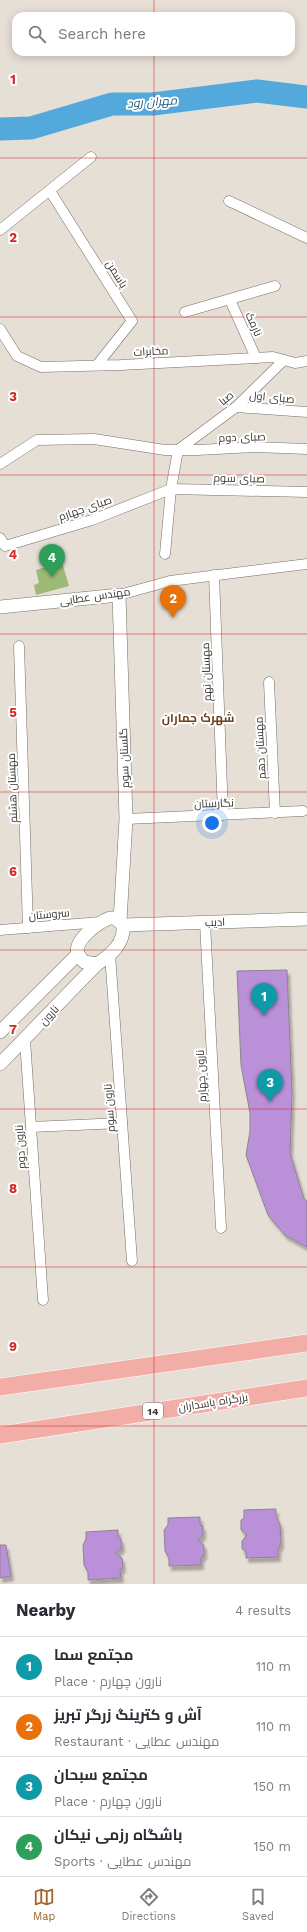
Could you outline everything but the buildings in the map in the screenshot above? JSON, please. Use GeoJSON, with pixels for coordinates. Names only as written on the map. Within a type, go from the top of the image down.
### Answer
{"type":"FeatureCollection","features":[{"type":"Feature","properties":{"kind":"highway"},"geometry":{"type":"LineString","coordinates":[[0,1387],[307,1343]]}},
{"type":"Feature","properties":{"kind":"highway","name":"بزرگراه پاسداران"},"geometry":{"type":"LineString","coordinates":[[0,1435],[307,1388]]}},
{"type":"Feature","properties":{"kind":"street"},"geometry":{"type":"LineString","coordinates":[[0,230],[91,157]]}},
{"type":"Feature","properties":{"kind":"street","name":"یاسمن"},"geometry":{"type":"LineString","coordinates":[[50,191],[132,321],[97,365]]}},
{"type":"Feature","properties":{"kind":"street"},"geometry":{"type":"LineString","coordinates":[[229,201],[307,238]]}},
{"type":"Feature","properties":{"kind":"street"},"geometry":{"type":"LineString","coordinates":[[185,312],[275,286]]}},
{"type":"Feature","properties":{"kind":"street","name":"نارمک"},"geometry":{"type":"LineString","coordinates":[[230,300],[256,358]]}},
{"type":"Feature","properties":{"kind":"street","name":"مخابرات"},"geometry":{"type":"LineString","coordinates":[[0,329],[3,339],[17,356],[41,367],[273,357],[295,363],[307,361]]}},
{"type":"Feature","properties":{"kind":"street","name":"صبا"},"geometry":{"type":"LineString","coordinates":[[178,450],[236,407],[284,360]]}},
{"type":"Feature","properties":{"kind":"street","name":"صبای اول"},"geometry":{"type":"LineString","coordinates":[[236,407],[307,412]]}},
{"type":"Feature","properties":{"kind":"street","name":"صبای دوم"},"geometry":{"type":"LineString","coordinates":[[0,464],[37,440],[94,439],[165,450],[255,447],[307,449]]}},
{"type":"Feature","properties":{"kind":"street"},"geometry":{"type":"LineString","coordinates":[[165,554],[171,489],[178,450]]}},
{"type":"Feature","properties":{"kind":"street","name":"صبای سوم"},"geometry":{"type":"LineString","coordinates":[[171,489],[307,492]]}},
{"type":"Feature","properties":{"kind":"street","name":"صبای چهارم"},"geometry":{"type":"LineString","coordinates":[[3,542],[92,520],[171,489]]}},
{"type":"Feature","properties":{"kind":"street","name":"مهندس عطایی"},"geometry":{"type":"LineString","coordinates":[[0,606],[119,594],[170,581],[307,564]]}},
{"type":"Feature","properties":{"kind":"street","name":"مهستان نهم"},"geometry":{"type":"LineString","coordinates":[[214,575],[223,815]]}},
{"type":"Feature","properties":{"kind":"street","name":"گلستان سوم"},"geometry":{"type":"LineString","coordinates":[[110,954],[122,939],[126,819],[119,594]]}},
{"type":"Feature","properties":{"kind":"street","name":"مهستان هشتم"},"geometry":{"type":"LineString","coordinates":[[19,646],[28,928]]}},
{"type":"Feature","properties":{"kind":"street","name":"مهستان دهم"},"geometry":{"type":"LineString","coordinates":[[269,682],[275,813]]}},
{"type":"Feature","properties":{"kind":"street","name":"نگارستان"},"geometry":{"type":"LineString","coordinates":[[126,819],[303,811]]}},
{"type":"Feature","properties":{"kind":"street","name":"ادیب"},"geometry":{"type":"LineString","coordinates":[[101,922],[110,918],[115,918],[122,923],[205,923],[307,920]]}},
{"type":"Feature","properties":{"kind":"street"},"geometry":{"type":"LineString","coordinates":[[97,964],[84,962],[78,954],[78,947],[80,942],[101,922]]}},
{"type":"Feature","properties":{"kind":"street","name":"سروستان"},"geometry":{"type":"LineString","coordinates":[[0,930],[101,922]]}},
{"type":"Feature","properties":{"kind":"street","name":"نارون چهارم"},"geometry":{"type":"LineString","coordinates":[[205,923],[221,1228]]}},
{"type":"Feature","properties":{"kind":"street","name":"نارون"},"geometry":{"type":"LineString","coordinates":[[0,1032],[78,954]]}},
{"type":"Feature","properties":{"kind":"street","name":"نارون"},"geometry":{"type":"LineString","coordinates":[[0,1064],[25,1040],[97,964],[110,954]]}},
{"type":"Feature","properties":{"kind":"street","name":"نارون سوم"},"geometry":{"type":"LineString","coordinates":[[110,954],[132,1261]]}},
{"type":"Feature","properties":{"kind":"street","name":"نارون دوم"},"geometry":{"type":"LineString","coordinates":[[25,1040],[43,1300]]}},
{"type":"Feature","properties":{"kind":"street"},"geometry":{"type":"LineString","coordinates":[[31,1127],[122,1123]]}},
{"type":"Feature","properties":{"kind":"green space"},"geometry":{"type":"Polygon","coordinates":[[[62,562],[69,586],[36,595],[34,585],[39,583],[36,570],[62,562]]]}},
{"type":"Feature","properties":{"kind":"waterway","name":"مهران رود"},"geometry":{"type":"LineString","coordinates":[[0,129],[31,128],[112,104],[153,104],[257,91],[307,97]]}},
{"type":"Feature","properties":{"kind":"place","name":"باشگاه رزمی نیکان"},"geometry":{"type":"Point","coordinates":[52,577]}},
{"type":"Feature","properties":{"kind":"place","name":"آش و کترینگ زرگر تبریز"},"geometry":{"type":"Point","coordinates":[173,618]}},
{"type":"Feature","properties":{"kind":"place","name":"مجتمع سما"},"geometry":{"type":"Point","coordinates":[264,1016]}},
{"type":"Feature","properties":{"kind":"place","name":"مجتمع سبحان"},"geometry":{"type":"Point","coordinates":[270,1102]}},
{"type":"Feature","properties":{"kind":"district","name":"شهرک جماران"},"geometry":{"type":"Point","coordinates":[198,718]}}]}
